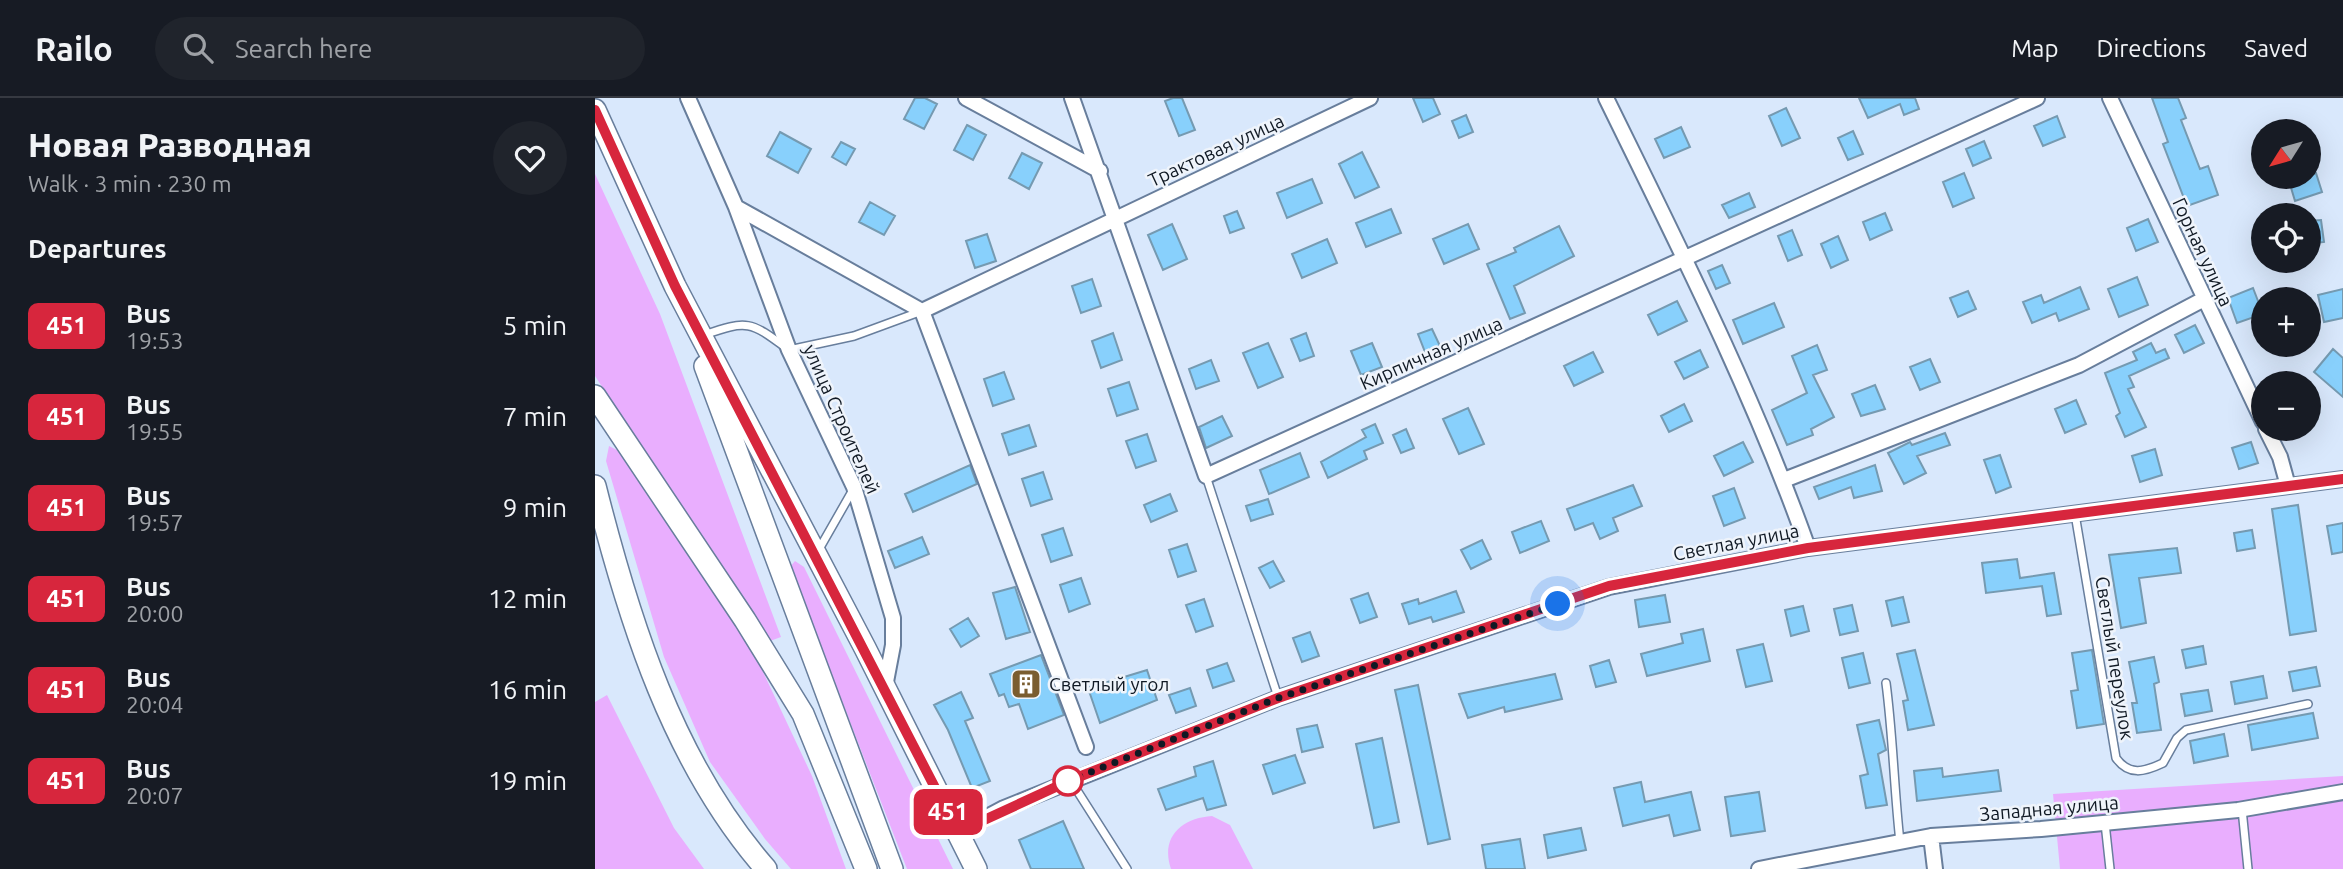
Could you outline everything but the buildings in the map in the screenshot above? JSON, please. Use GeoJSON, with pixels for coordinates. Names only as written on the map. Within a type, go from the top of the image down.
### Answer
{"type":"FeatureCollection","features":[{"type":"Feature","properties":{"kind":"main road"},"geometry":{"type":"LineString","coordinates":[[595,110],[675,286],[816,555],[975,869]]}},
{"type":"Feature","properties":{"kind":"main road"},"geometry":{"type":"LineString","coordinates":[[675,286],[892,869]]}},
{"type":"Feature","properties":{"kind":"main road"},"geometry":{"type":"LineString","coordinates":[[595,396],[790,691],[803,714],[866,869]]}},
{"type":"Feature","properties":{"kind":"main road"},"geometry":{"type":"LineString","coordinates":[[595,486],[615,566],[670,719],[732,830],[766,869]]}},
{"type":"Feature","properties":{"kind":"street","name":"улица Строителей"},"geometry":{"type":"LineString","coordinates":[[688,98],[736,207],[789,350],[854,487],[893,618],[893,645],[885,692]]}},
{"type":"Feature","properties":{"kind":"street"},"geometry":{"type":"LineString","coordinates":[[966,98],[1100,171]]}},
{"type":"Feature","properties":{"kind":"street"},"geometry":{"type":"LineString","coordinates":[[1072,98],[1206,476]]}},
{"type":"Feature","properties":{"kind":"street","name":"Трактовая улица"},"geometry":{"type":"LineString","coordinates":[[1115,218],[1370,98]]}},
{"type":"Feature","properties":{"kind":"street"},"geometry":{"type":"LineString","coordinates":[[1606,98],[1685,259],[1784,480],[1808,548]]}},
{"type":"Feature","properties":{"kind":"street","name":"Кирпичная улица"},"geometry":{"type":"LineString","coordinates":[[1206,476],[2037,98]]}},
{"type":"Feature","properties":{"kind":"street","name":"Горная улица"},"geometry":{"type":"LineString","coordinates":[[2110,98],[2251,397]]}},
{"type":"Feature","properties":{"kind":"street"},"geometry":{"type":"LineString","coordinates":[[736,207],[922,311],[1086,747]]}},
{"type":"Feature","properties":{"kind":"street"},"geometry":{"type":"LineString","coordinates":[[922,311],[1115,218]]}},
{"type":"Feature","properties":{"kind":"street"},"geometry":{"type":"LineString","coordinates":[[1784,480],[2079,365],[2204,299]]}},
{"type":"Feature","properties":{"kind":"street"},"geometry":{"type":"LineString","coordinates":[[2272,441],[2280,457],[2288,486]]}},
{"type":"Feature","properties":{"kind":"street","name":"Светлая улица"},"geometry":{"type":"LineString","coordinates":[[958,832],[1071,780],[1278,698],[1609,586],[1808,548],[2343,479]]}},
{"type":"Feature","properties":{"kind":"street","name":"Западная улица"},"geometry":{"type":"LineString","coordinates":[[1759,869],[1782,867],[1931,836],[2242,809],[2343,792]]}},
{"type":"Feature","properties":{"kind":"street"},"geometry":{"type":"LineString","coordinates":[[1931,836],[1934,869]]}},
{"type":"Feature","properties":{"kind":"lane"},"geometry":{"type":"LineString","coordinates":[[702,336],[735,324],[747,324],[764,331],[789,350],[854,336],[922,311]]}},
{"type":"Feature","properties":{"kind":"lane"},"geometry":{"type":"LineString","coordinates":[[1206,476],[1278,698]]}},
{"type":"Feature","properties":{"kind":"lane"},"geometry":{"type":"LineString","coordinates":[[816,555],[854,487]]}},
{"type":"Feature","properties":{"kind":"lane","name":"Светлый переулок"},"geometry":{"type":"LineString","coordinates":[[2075,514],[2116,758],[2122,766],[2134,772],[2163,763],[2177,738],[2186,730],[2308,704]]}},
{"type":"Feature","properties":{"kind":"lane"},"geometry":{"type":"LineString","coordinates":[[1886,682],[1901,842]]}},
{"type":"Feature","properties":{"kind":"lane"},"geometry":{"type":"LineString","coordinates":[[1071,780],[1126,869]]}},
{"type":"Feature","properties":{"kind":"lane"},"geometry":{"type":"LineString","coordinates":[[2242,809],[2248,869]]}},
{"type":"Feature","properties":{"kind":"lane"},"geometry":{"type":"LineString","coordinates":[[2105,823],[2110,869]]}},
{"type":"Feature","properties":{"kind":"shaded area"},"geometry":{"type":"Polygon","coordinates":[[[595,174],[660,314],[781,637],[770,641],[595,376],[595,174]]]}},
{"type":"Feature","properties":{"kind":"shaded area"},"geometry":{"type":"Polygon","coordinates":[[[609,446],[617,450],[756,657],[812,776],[846,869],[791,869],[765,839],[710,762],[664,657],[606,461],[609,446]]]}},
{"type":"Feature","properties":{"kind":"shaded area"},"geometry":{"type":"Polygon","coordinates":[[[795,561],[804,567],[953,869],[907,869],[790,567],[795,561]]]}},
{"type":"Feature","properties":{"kind":"shaded area"},"geometry":{"type":"Polygon","coordinates":[[[607,695],[674,828],[704,869],[595,869],[595,702],[607,695]]]}},
{"type":"Feature","properties":{"kind":"shaded area"},"geometry":{"type":"Polygon","coordinates":[[[2343,776],[2343,869],[2060,869],[2053,794],[2343,776]]]}},
{"type":"Feature","properties":{"kind":"shaded area"},"geometry":{"type":"Polygon","coordinates":[[[1212,816],[1230,825],[1253,869],[1171,869],[1169,848],[1176,831],[1191,821],[1212,816]]]}},
{"type":"Feature","properties":{"kind":"bus line","name":"451"},"geometry":{"type":"LineString","coordinates":[[595,110],[675,286],[865,648],[958,832],[1004,808],[1278,698],[1609,586],[1808,548],[2343,479]]}},
{"type":"Feature","properties":{"kind":"place","name":"Светлый угол"},"geometry":{"type":"Point","coordinates":[1026,684]}},
{"type":"Feature","properties":{"kind":"route"},"geometry":{"type":"LineString","coordinates":[[1068,781],[1278,698],[1558,604]]}}]}
